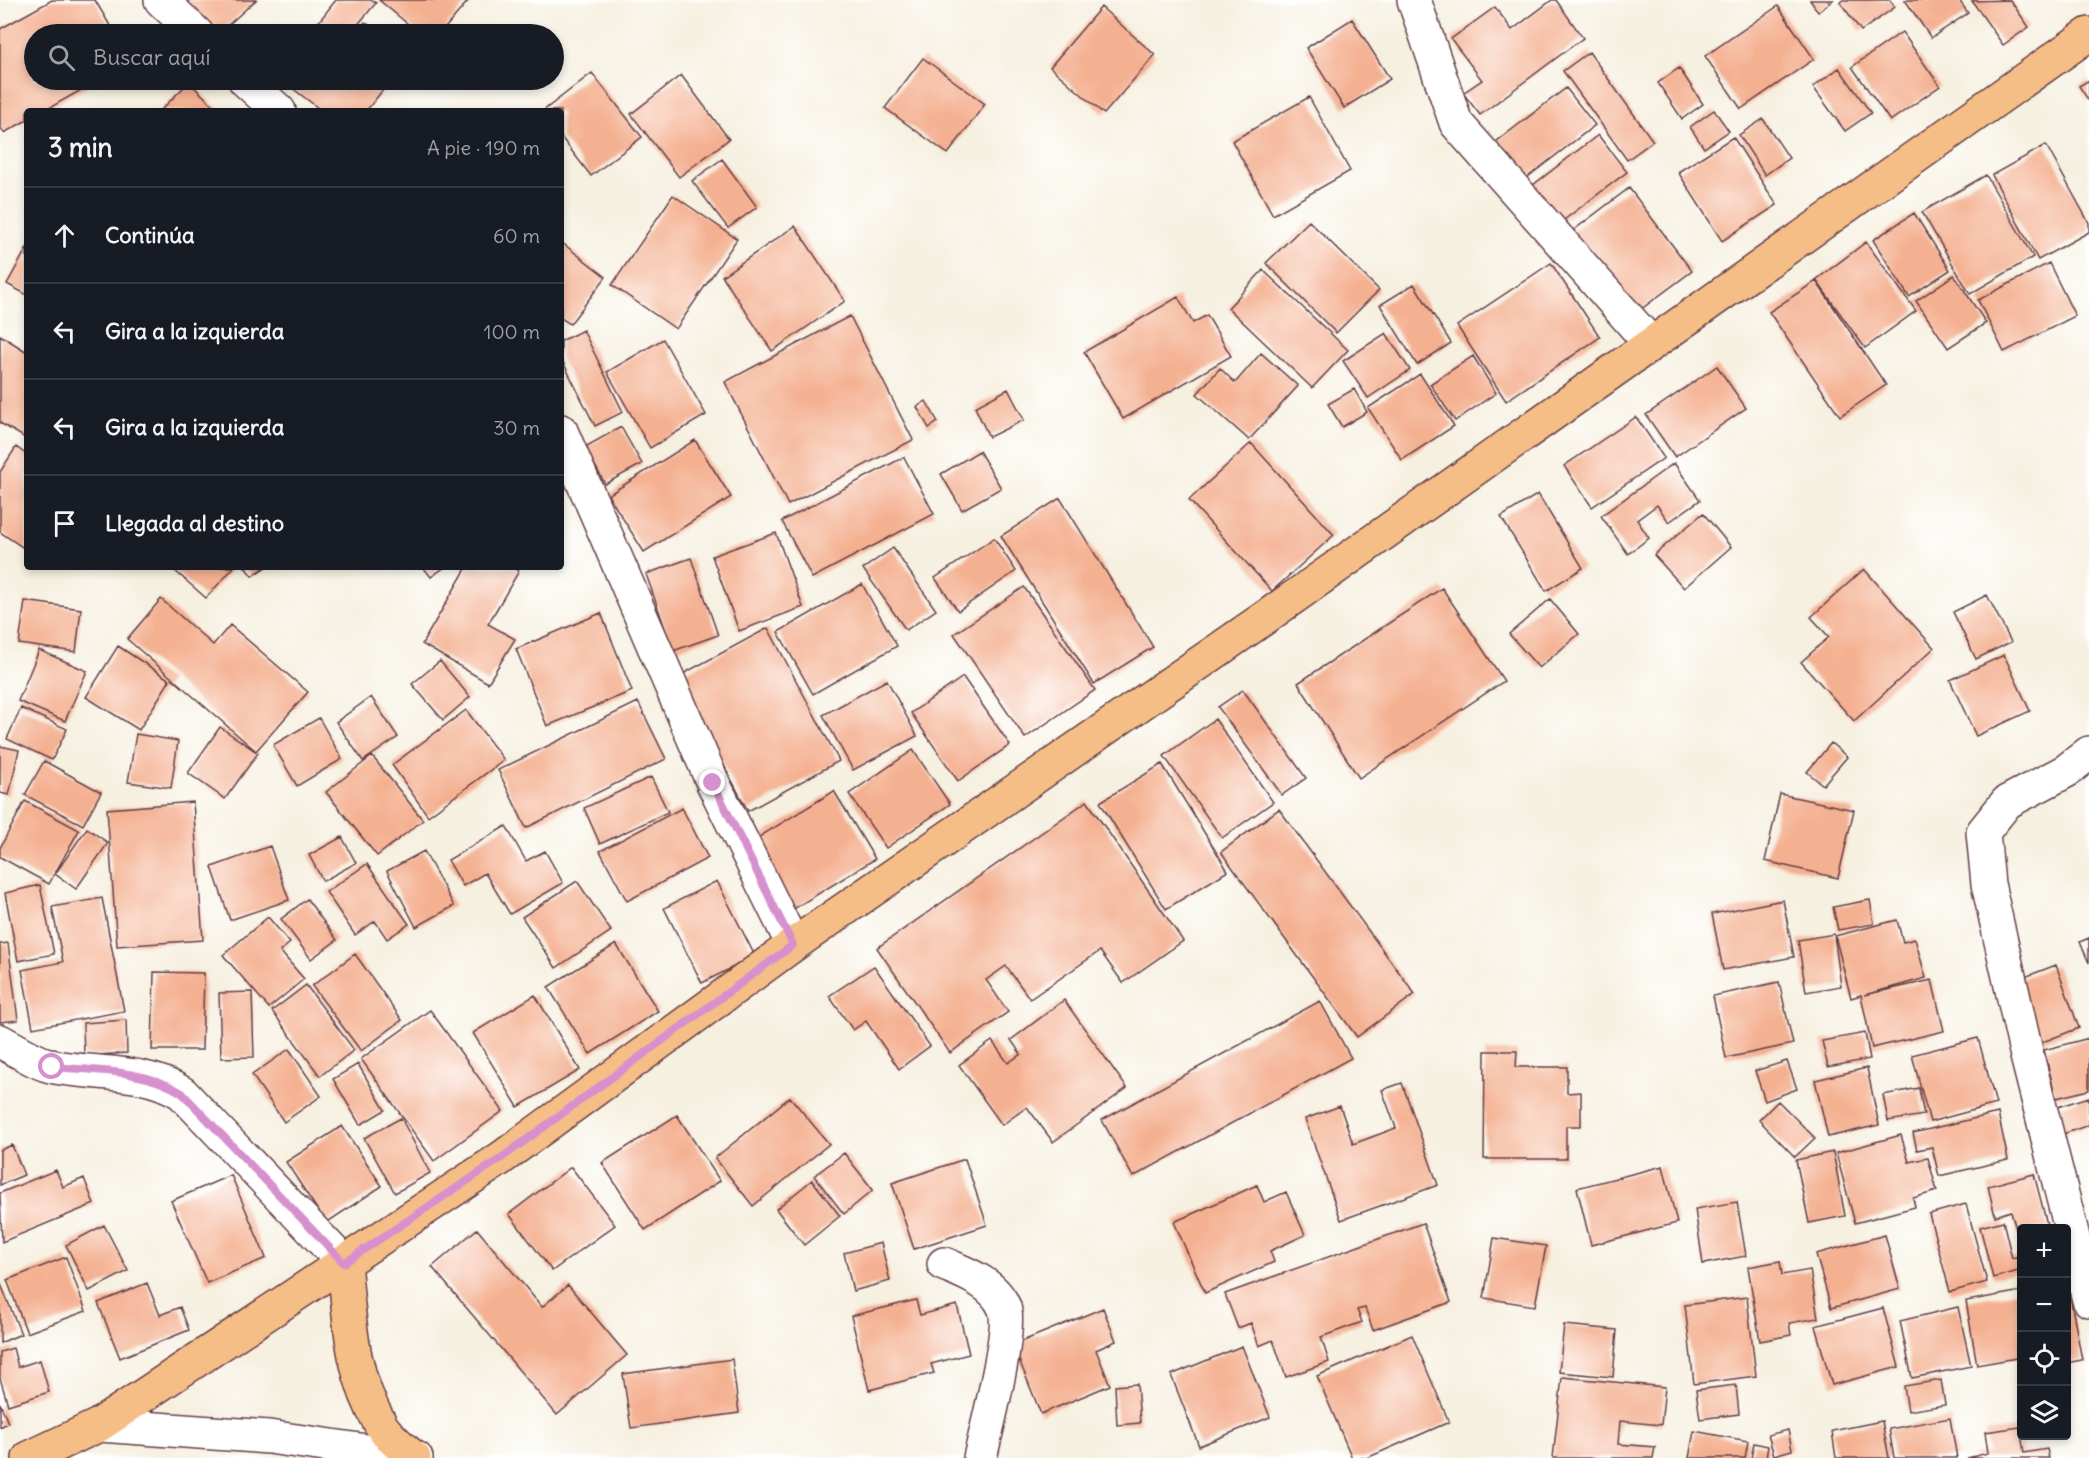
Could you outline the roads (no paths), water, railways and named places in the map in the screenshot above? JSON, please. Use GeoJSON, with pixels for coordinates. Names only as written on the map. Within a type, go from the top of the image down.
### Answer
{"type":"FeatureCollection","features":[{"type":"Feature","properties":{"kind":"main road"},"geometry":{"type":"LineString","coordinates":[[29,1458],[99,1425],[500,1159],[793,945],[1263,619],[2089,34]]}},
{"type":"Feature","properties":{"kind":"main road"},"geometry":{"type":"LineString","coordinates":[[344,1263],[350,1342],[361,1381],[382,1427],[415,1458]]}},
{"type":"Feature","properties":{"kind":"street"},"geometry":{"type":"LineString","coordinates":[[161,0],[186,24]]}},
{"type":"Feature","properties":{"kind":"street"},"geometry":{"type":"LineString","coordinates":[[1414,0],[1456,123],[1651,344]]}},
{"type":"Feature","properties":{"kind":"street"},"geometry":{"type":"LineString","coordinates":[[256,90],[276,108]]}},
{"type":"Feature","properties":{"kind":"street"},"geometry":{"type":"LineString","coordinates":[[564,437],[713,783],[793,945]]}},
{"type":"Feature","properties":{"kind":"street"},"geometry":{"type":"LineString","coordinates":[[2089,753],[2067,771],[2007,802],[1983,832],[1988,884],[2027,1056],[2089,1300]]}},
{"type":"Feature","properties":{"kind":"street"},"geometry":{"type":"LineString","coordinates":[[0,1041],[52,1067],[144,1076],[165,1082],[182,1093],[344,1263]]}},
{"type":"Feature","properties":{"kind":"street"},"geometry":{"type":"LineString","coordinates":[[944,1264],[973,1276],[990,1288],[1005,1307],[1004,1342],[980,1458]]}},
{"type":"Feature","properties":{"kind":"street"},"geometry":{"type":"LineString","coordinates":[[99,1425],[268,1437],[415,1458]]}}]}
